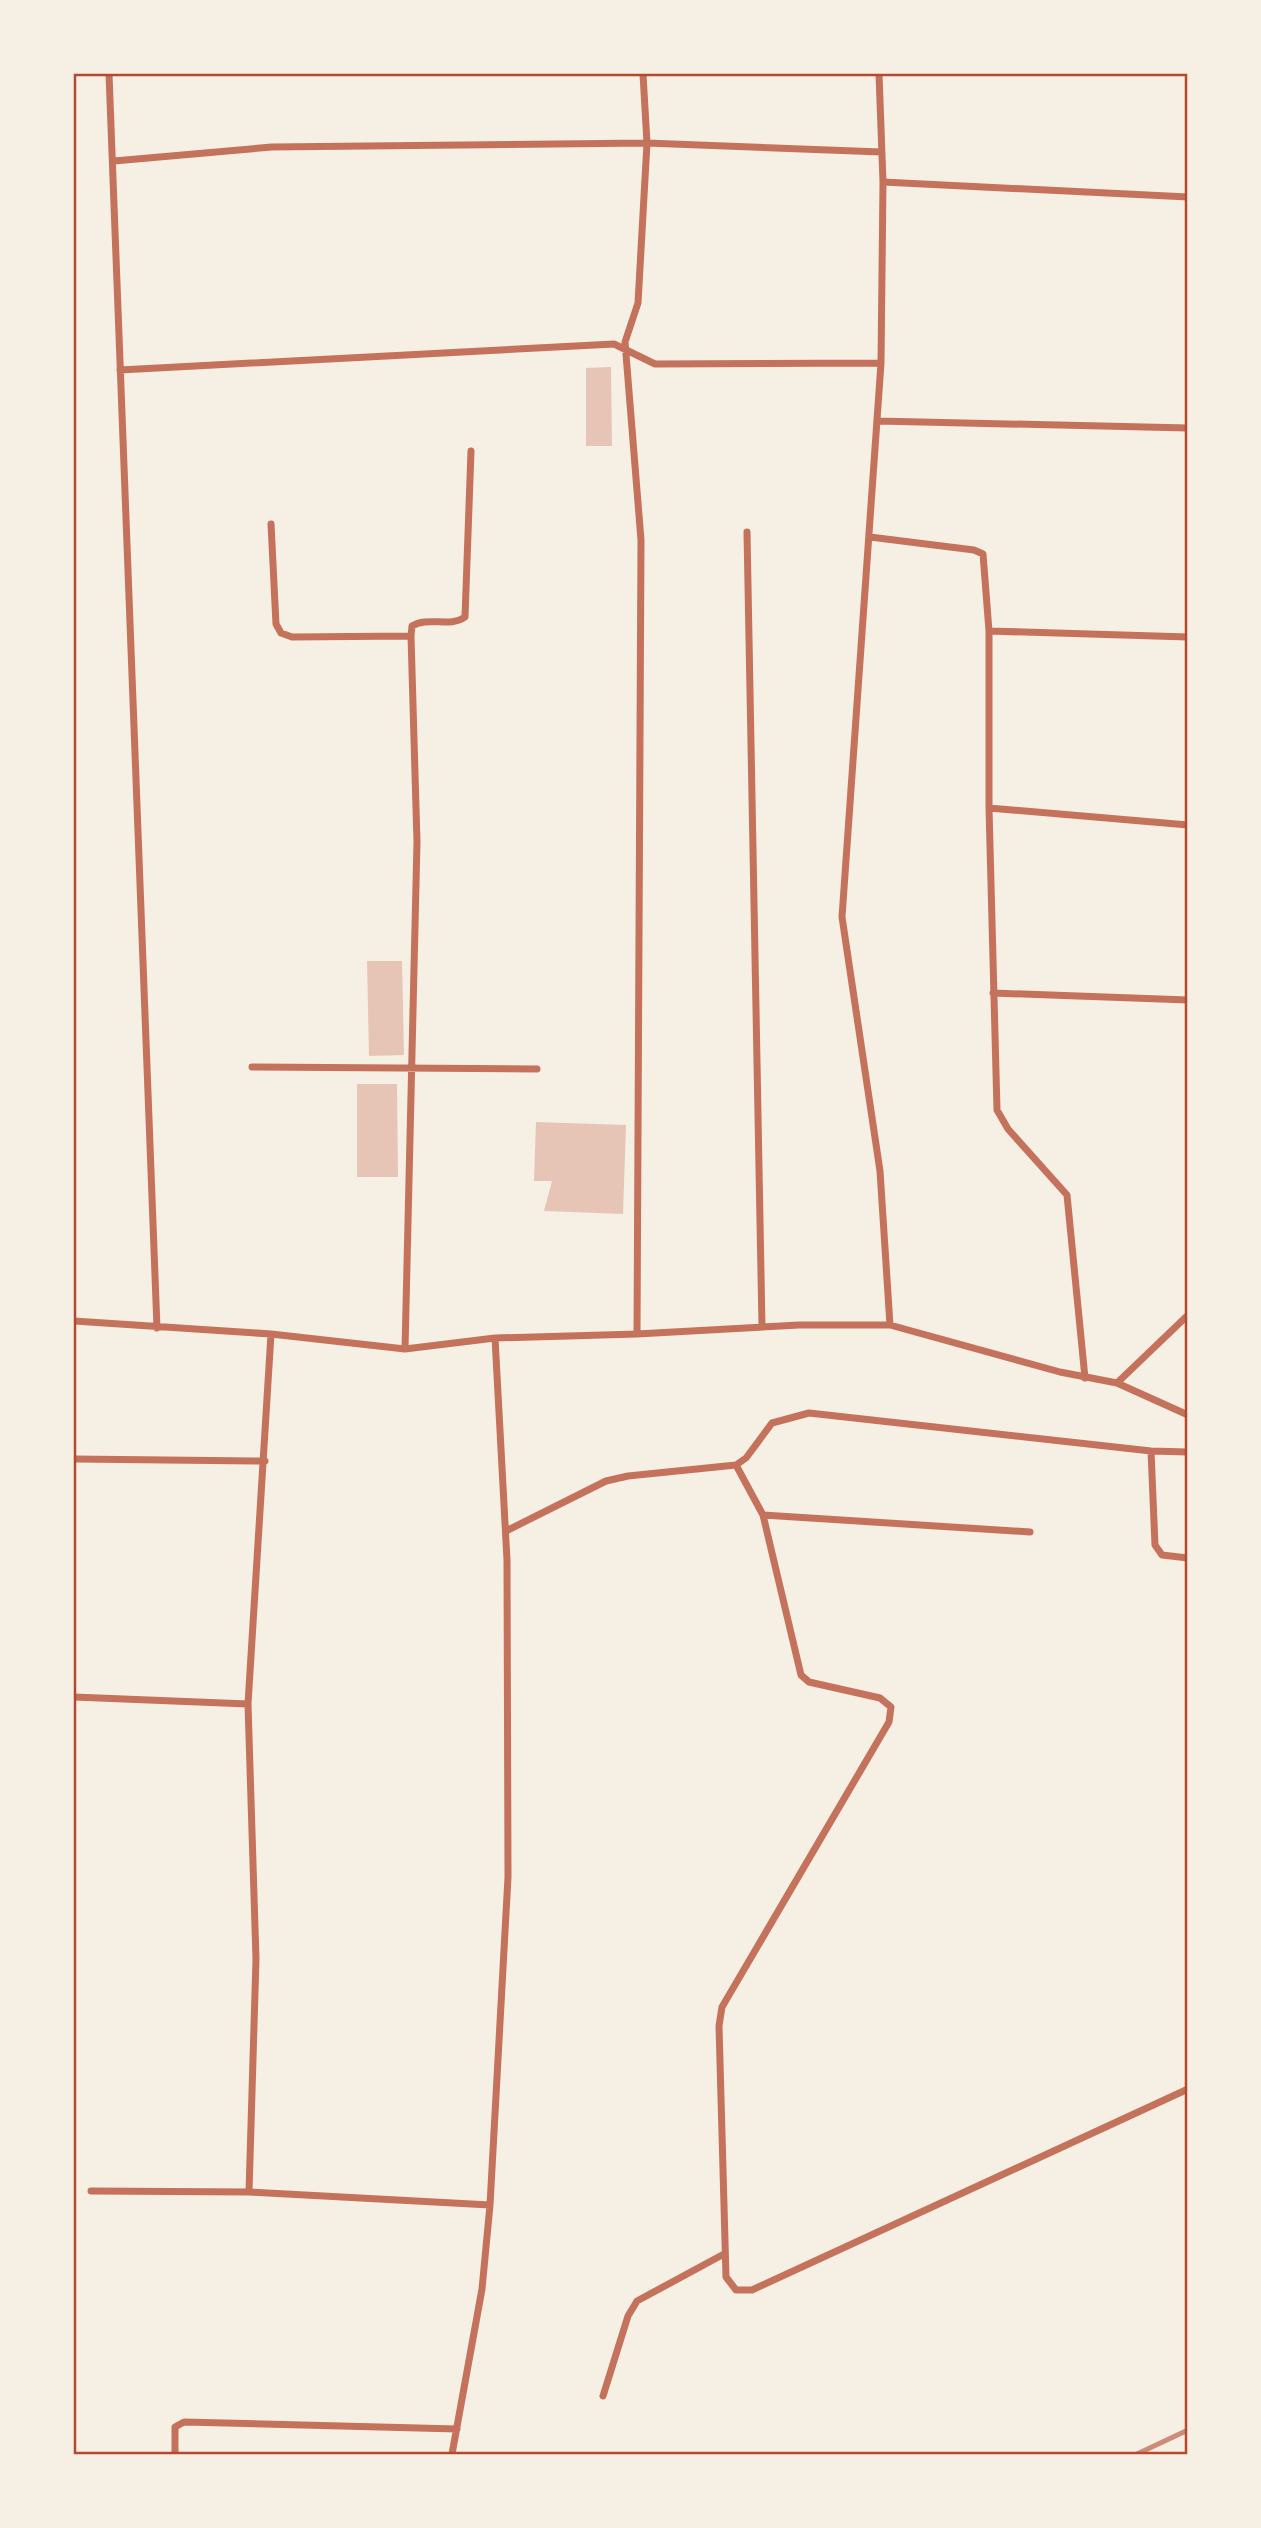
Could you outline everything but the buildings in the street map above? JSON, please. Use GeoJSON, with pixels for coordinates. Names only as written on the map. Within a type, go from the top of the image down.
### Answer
{"type":"FeatureCollection","features":[{"type":"Feature","properties":{"kind":"street"},"geometry":{"type":"LineString","coordinates":[[109,74],[157,1328]]}},
{"type":"Feature","properties":{"kind":"street"},"geometry":{"type":"LineString","coordinates":[[638,1334],[641,540],[626,348],[638,303],[647,143],[643,74]]}},
{"type":"Feature","properties":{"kind":"street"},"geometry":{"type":"LineString","coordinates":[[879,74],[883,182],[881,363],[842,917],[880,1171],[890,1325]]}},
{"type":"Feature","properties":{"kind":"street"},"geometry":{"type":"LineString","coordinates":[[114,161],[272,147],[647,143],[881,152]]}},
{"type":"Feature","properties":{"kind":"street"},"geometry":{"type":"LineString","coordinates":[[883,182],[1188,197]]}},
{"type":"Feature","properties":{"kind":"street"},"geometry":{"type":"LineString","coordinates":[[120,370],[614,344],[626,348],[645,361],[655,363],[881,363]]}},
{"type":"Feature","properties":{"kind":"street"},"geometry":{"type":"LineString","coordinates":[[878,421],[1188,428]]}},
{"type":"Feature","properties":{"kind":"street"},"geometry":{"type":"LineString","coordinates":[[405,1349],[417,842],[411,636],[412,626],[419,622],[459,621],[465,617],[471,451]]}},
{"type":"Feature","properties":{"kind":"street"},"geometry":{"type":"LineString","coordinates":[[271,524],[276,624],[281,633],[292,637],[411,636]]}},
{"type":"Feature","properties":{"kind":"street"},"geometry":{"type":"LineString","coordinates":[[747,532],[762,1327]]}},
{"type":"Feature","properties":{"kind":"street"},"geometry":{"type":"LineString","coordinates":[[870,537],[974,550],[983,554],[989,631],[989,808],[997,1110],[1008,1129],[1063,1188],[1071,1209],[1085,1378]]}},
{"type":"Feature","properties":{"kind":"street"},"geometry":{"type":"LineString","coordinates":[[989,631],[1188,636]]}},
{"type":"Feature","properties":{"kind":"street"},"geometry":{"type":"LineString","coordinates":[[989,808],[1188,825]]}},
{"type":"Feature","properties":{"kind":"street"},"geometry":{"type":"LineString","coordinates":[[993,993],[1188,1000]]}},
{"type":"Feature","properties":{"kind":"street"},"geometry":{"type":"LineString","coordinates":[[252,1067],[537,1069]]}},
{"type":"Feature","properties":{"kind":"street"},"geometry":{"type":"LineString","coordinates":[[1117,1383],[1188,1315]]}},
{"type":"Feature","properties":{"kind":"street"},"geometry":{"type":"LineString","coordinates":[[74,1321],[271,1334],[405,1349],[495,1338],[762,1327],[890,1325],[1085,1378],[1117,1383],[1188,1415]]}},
{"type":"Feature","properties":{"kind":"street"},"geometry":{"type":"LineString","coordinates":[[249,2192],[256,1959],[248,1704],[271,1334]]}},
{"type":"Feature","properties":{"kind":"street"},"geometry":{"type":"LineString","coordinates":[[452,2455],[477,2326],[490,2205],[508,1877],[506,1531],[495,1338]]}},
{"type":"Feature","properties":{"kind":"street"},"geometry":{"type":"LineString","coordinates":[[506,1531],[606,1481],[628,1476],[736,1465],[746,1458],[772,1423],[809,1413],[1152,1451],[1188,1452]]}},
{"type":"Feature","properties":{"kind":"street"},"geometry":{"type":"LineString","coordinates":[[1152,1451],[1155,1545],[1162,1555],[1188,1558]]}},
{"type":"Feature","properties":{"kind":"street"},"geometry":{"type":"LineString","coordinates":[[74,1459],[265,1461]]}},
{"type":"Feature","properties":{"kind":"street"},"geometry":{"type":"LineString","coordinates":[[736,1465],[763,1515],[801,1675],[809,1682],[880,1698],[891,1706],[888,1721],[722,2007],[719,2026],[726,2277],[736,2290],[752,2290],[1188,2089]]}},
{"type":"Feature","properties":{"kind":"street"},"geometry":{"type":"LineString","coordinates":[[763,1515],[1030,1532]]}},
{"type":"Feature","properties":{"kind":"street"},"geometry":{"type":"LineString","coordinates":[[74,1697],[248,1704]]}},
{"type":"Feature","properties":{"kind":"street"},"geometry":{"type":"LineString","coordinates":[[91,2191],[249,2192],[490,2205]]}},
{"type":"Feature","properties":{"kind":"street"},"geometry":{"type":"LineString","coordinates":[[603,2396],[628,2316],[637,2301],[724,2254]]}},
{"type":"Feature","properties":{"kind":"street"},"geometry":{"type":"LineString","coordinates":[[175,2455],[174,2427],[184,2421],[457,2429]]}},
{"type":"Feature","properties":{"kind":"railway"},"geometry":{"type":"LineString","coordinates":[[1137,2454],[1188,2430]]}}]}
